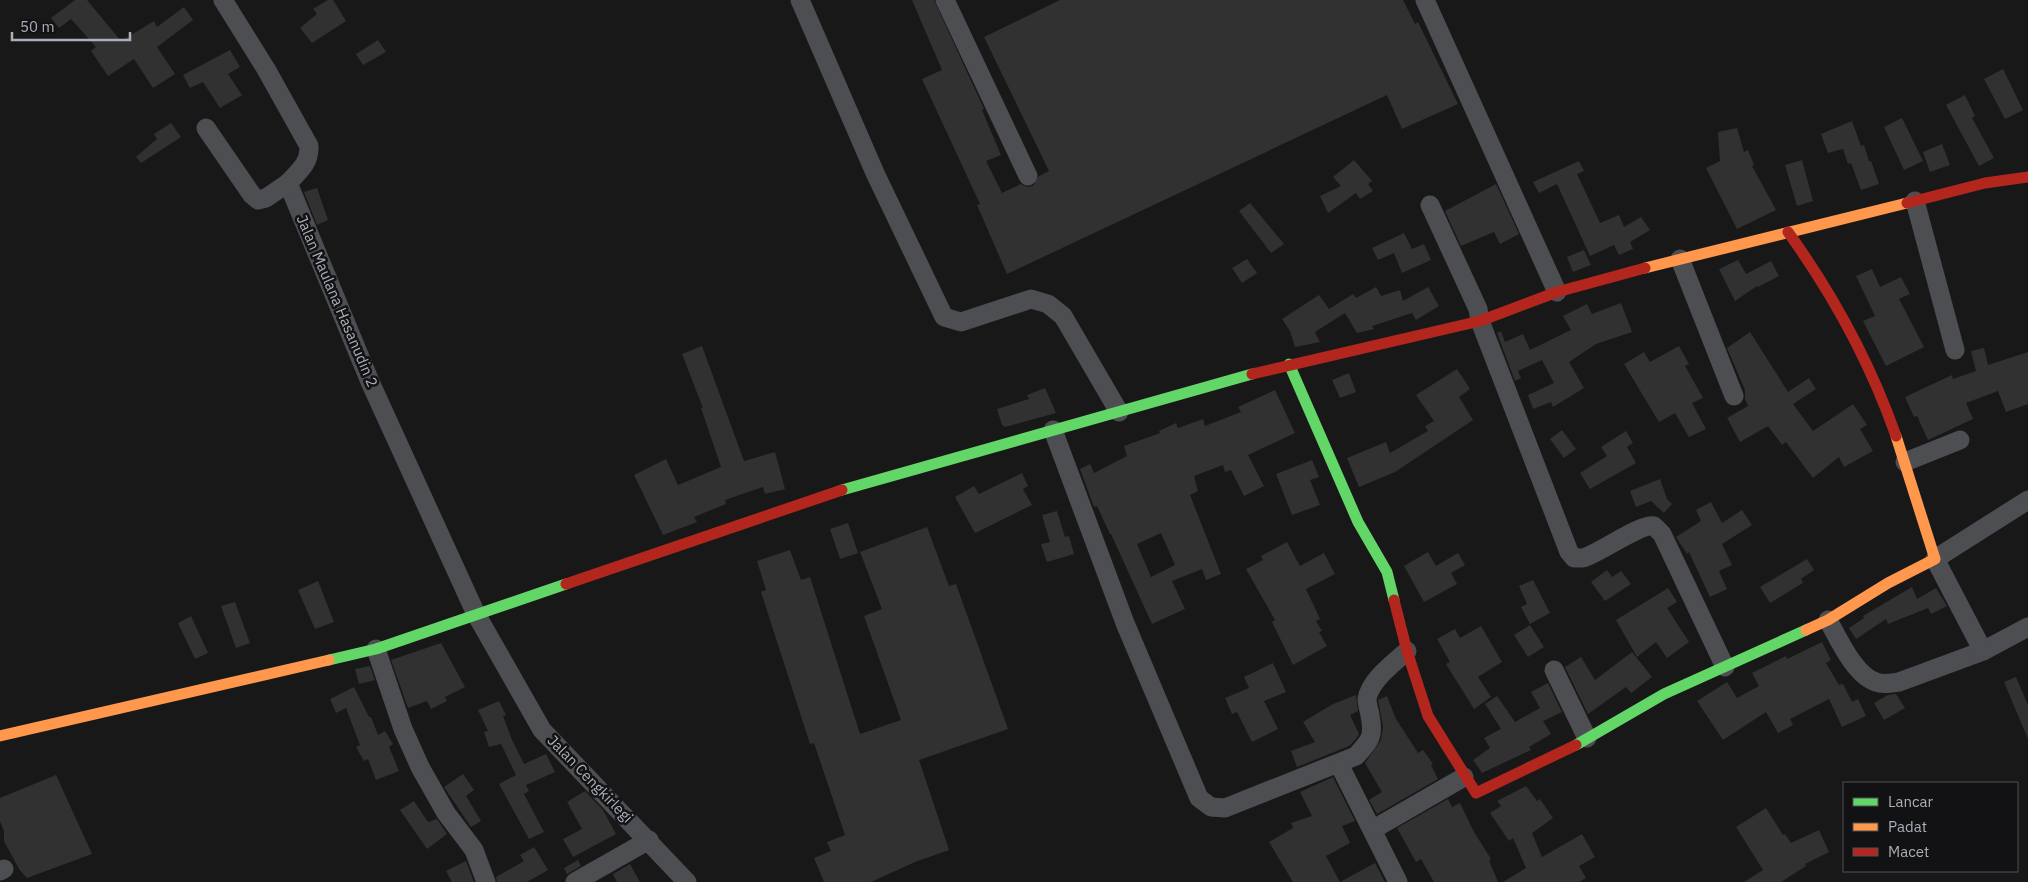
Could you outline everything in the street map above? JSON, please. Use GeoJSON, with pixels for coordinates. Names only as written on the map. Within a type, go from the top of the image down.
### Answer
{"type":"FeatureCollection","features":[{"type":"Feature","properties":{"kind":"street"},"geometry":{"type":"LineString","coordinates":[[206,128],[252,196],[258,200],[266,198],[288,183],[305,166],[310,155],[309,146],[266,69],[223,0]]}},
{"type":"Feature","properties":{"kind":"street"},"geometry":{"type":"LineString","coordinates":[[800,0],[875,173],[944,317],[960,322],[1031,299],[1048,304],[1063,316],[1119,412]]}},
{"type":"Feature","properties":{"kind":"street"},"geometry":{"type":"LineString","coordinates":[[945,0],[1028,176]]}},
{"type":"Feature","properties":{"kind":"street"},"geometry":{"type":"LineString","coordinates":[[1426,0],[1557,292]]}},
{"type":"Feature","properties":{"kind":"street"},"geometry":{"type":"LineString","coordinates":[[0,736],[376,649],[827,495],[1289,364],[1480,320],[1557,292],[1680,259],[1985,183],[2028,177]]}},
{"type":"Feature","properties":{"kind":"street","name":"Jalan Maulana Hasanudin 2"},"geometry":{"type":"LineString","coordinates":[[288,183],[371,384],[476,614]]}},
{"type":"Feature","properties":{"kind":"street"},"geometry":{"type":"LineString","coordinates":[[1915,201],[1955,350]]}},
{"type":"Feature","properties":{"kind":"street"},"geometry":{"type":"LineString","coordinates":[[1430,205],[1459,264],[1478,309],[1480,320],[1568,552],[1574,558],[1583,558],[1637,530],[1654,526],[1662,534],[1725,667]]}},
{"type":"Feature","properties":{"kind":"street"},"geometry":{"type":"LineString","coordinates":[[1788,232],[1821,278],[1859,345],[1905,462],[1936,559],[1983,651]]}},
{"type":"Feature","properties":{"kind":"street"},"geometry":{"type":"LineString","coordinates":[[1680,259],[1734,396]]}},
{"type":"Feature","properties":{"kind":"street"},"geometry":{"type":"LineString","coordinates":[[1289,364],[1358,522],[1387,572],[1407,651],[1428,716],[1476,793],[1587,738],[1664,694],[1828,620],[1888,583],[1936,559],[2028,500]]}},
{"type":"Feature","properties":{"kind":"street"},"geometry":{"type":"LineString","coordinates":[[1053,430],[1125,623],[1199,798],[1211,807],[1225,808],[1356,756],[1368,742],[1373,732],[1367,700],[1376,680],[1407,651]]}},
{"type":"Feature","properties":{"kind":"street"},"geometry":{"type":"LineString","coordinates":[[1905,462],[1960,440]]}},
{"type":"Feature","properties":{"kind":"street","name":"Jalan Cengkirlegi"},"geometry":{"type":"LineString","coordinates":[[476,614],[542,730],[648,840],[684,881]]}},
{"type":"Feature","properties":{"kind":"street"},"geometry":{"type":"LineString","coordinates":[[1828,620],[1850,658],[1864,675],[1879,683],[1899,682],[1983,651],[2028,627]]}},
{"type":"Feature","properties":{"kind":"street"},"geometry":{"type":"LineString","coordinates":[[376,649],[403,729],[420,768],[446,813],[474,850],[486,882]]}},
{"type":"Feature","properties":{"kind":"street"},"geometry":{"type":"LineString","coordinates":[[1554,670],[1587,738]]}},
{"type":"Feature","properties":{"kind":"street"},"geometry":{"type":"LineString","coordinates":[[1339,764],[1398,882]]}},
{"type":"Feature","properties":{"kind":"street"},"geometry":{"type":"LineString","coordinates":[[1372,830],[1464,776]]}},
{"type":"Feature","properties":{"kind":"street"},"geometry":{"type":"LineString","coordinates":[[575,882],[648,840]]}},
{"type":"Feature","properties":{"kind":"building"},"geometry":{"type":"Polygon","coordinates":[[[75,0],[87,0],[121,41],[154,21],[157,27],[184,7],[193,20],[157,47],[175,74],[153,88],[134,59],[108,76],[91,51],[96,47],[71,19],[59,28],[51,18],[75,0]]]}},
{"type":"Feature","properties":{"kind":"building"},"geometry":{"type":"Polygon","coordinates":[[[328,0],[333,0],[346,21],[312,43],[300,28],[317,14],[313,9],[328,0]]]}},
{"type":"Feature","properties":{"kind":"building"},"geometry":{"type":"Polygon","coordinates":[[[912,0],[934,0],[984,109],[982,110],[1001,155],[986,161],[1002,193],[1021,184],[1027,187],[1033,186],[1039,176],[1049,171],[984,37],[1060,0],[1403,0],[1415,24],[1418,22],[1458,104],[1402,129],[1387,95],[1007,274],[977,205],[980,204],[922,79],[942,70],[912,0]]]}},
{"type":"Feature","properties":{"kind":"building"},"geometry":{"type":"Polygon","coordinates":[[[378,40],[386,52],[363,65],[356,54],[378,40]]]}},
{"type":"Feature","properties":{"kind":"building"},"geometry":{"type":"Polygon","coordinates":[[[230,50],[240,67],[228,74],[242,95],[220,108],[203,82],[190,88],[183,75],[230,50]]]}},
{"type":"Feature","properties":{"kind":"building"},"geometry":{"type":"Polygon","coordinates":[[[2003,69],[2023,110],[2005,119],[1984,79],[2003,69]]]}},
{"type":"Feature","properties":{"kind":"building"},"geometry":{"type":"Polygon","coordinates":[[[1965,95],[1975,116],[1972,118],[1994,158],[1979,166],[1946,105],[1965,95]]]}},
{"type":"Feature","properties":{"kind":"building"},"geometry":{"type":"Polygon","coordinates":[[[1902,118],[1923,161],[1904,170],[1884,127],[1902,118]]]}},
{"type":"Feature","properties":{"kind":"building"},"geometry":{"type":"Polygon","coordinates":[[[1852,121],[1861,146],[1864,145],[1869,161],[1871,161],[1879,184],[1861,190],[1851,163],[1848,164],[1843,149],[1828,153],[1821,134],[1852,121]]]}},
{"type":"Feature","properties":{"kind":"building"},"geometry":{"type":"Polygon","coordinates":[[[171,123],[181,137],[141,163],[136,157],[157,139],[154,134],[171,123]]]}},
{"type":"Feature","properties":{"kind":"building"},"geometry":{"type":"Polygon","coordinates":[[[1737,128],[1744,152],[1748,150],[1754,165],[1752,166],[1776,210],[1737,229],[1706,168],[1720,161],[1718,132],[1737,128]]]}},
{"type":"Feature","properties":{"kind":"building"},"geometry":{"type":"Polygon","coordinates":[[[1942,144],[1950,165],[1930,172],[1923,152],[1942,144]]]}},
{"type":"Feature","properties":{"kind":"building"},"geometry":{"type":"Polygon","coordinates":[[[1354,160],[1372,181],[1368,184],[1373,191],[1360,199],[1356,193],[1328,213],[1320,196],[1341,186],[1333,177],[1354,160]]]}},
{"type":"Feature","properties":{"kind":"building"},"geometry":{"type":"Polygon","coordinates":[[[1802,160],[1813,201],[1797,206],[1785,165],[1802,160]]]}},
{"type":"Feature","properties":{"kind":"building"},"geometry":{"type":"Polygon","coordinates":[[[1579,161],[1584,171],[1577,174],[1600,223],[1619,215],[1624,227],[1641,217],[1650,230],[1630,242],[1633,249],[1619,255],[1614,245],[1590,256],[1557,184],[1539,193],[1533,182],[1579,161]]]}},
{"type":"Feature","properties":{"kind":"building"},"geometry":{"type":"Polygon","coordinates":[[[1496,184],[1519,234],[1500,244],[1494,232],[1461,246],[1445,211],[1496,184]]]}},
{"type":"Feature","properties":{"kind":"building"},"geometry":{"type":"Polygon","coordinates":[[[317,188],[328,220],[317,225],[304,192],[317,188]]]}},
{"type":"Feature","properties":{"kind":"building"},"geometry":{"type":"Polygon","coordinates":[[[1250,203],[1284,244],[1271,253],[1239,211],[1250,203]]]}},
{"type":"Feature","properties":{"kind":"building"},"geometry":{"type":"Polygon","coordinates":[[[1404,233],[1412,249],[1424,244],[1431,260],[1402,273],[1394,253],[1378,260],[1372,248],[1404,233]]]}},
{"type":"Feature","properties":{"kind":"building"},"geometry":{"type":"Polygon","coordinates":[[[1584,250],[1591,265],[1573,272],[1567,257],[1584,250]]]}},
{"type":"Feature","properties":{"kind":"building"},"geometry":{"type":"Polygon","coordinates":[[[1247,259],[1257,273],[1242,283],[1232,268],[1247,259]]]}},
{"type":"Feature","properties":{"kind":"building"},"geometry":{"type":"Polygon","coordinates":[[[1738,260],[1746,274],[1771,261],[1779,276],[1757,286],[1735,301],[1719,269],[1738,260]]]}},
{"type":"Feature","properties":{"kind":"building"},"geometry":{"type":"Polygon","coordinates":[[[1872,269],[1880,287],[1901,277],[1910,294],[1899,299],[1924,347],[1886,366],[1863,321],[1875,316],[1856,276],[1872,269]]]}},
{"type":"Feature","properties":{"kind":"building"},"geometry":{"type":"Polygon","coordinates":[[[1376,287],[1381,296],[1400,290],[1403,301],[1428,287],[1439,306],[1416,320],[1412,313],[1372,326],[1374,329],[1357,333],[1345,313],[1315,332],[1320,342],[1295,347],[1290,331],[1282,319],[1319,295],[1329,309],[1353,294],[1356,298],[1376,287]]]}},
{"type":"Feature","properties":{"kind":"building"},"geometry":{"type":"Polygon","coordinates":[[[1621,303],[1632,332],[1596,344],[1569,362],[1584,388],[1553,407],[1551,402],[1533,409],[1528,395],[1554,383],[1542,360],[1518,371],[1521,378],[1515,381],[1497,333],[1501,331],[1505,342],[1523,334],[1530,350],[1571,330],[1563,316],[1587,304],[1592,314],[1621,303]]]}},
{"type":"Feature","properties":{"kind":"building"},"geometry":{"type":"Polygon","coordinates":[[[1750,332],[1788,392],[1809,378],[1816,389],[1793,404],[1813,431],[1853,404],[1867,425],[1860,429],[1873,451],[1844,467],[1839,457],[1813,478],[1786,442],[1782,445],[1768,426],[1740,442],[1727,418],[1748,406],[1745,399],[1745,390],[1727,348],[1750,332]]]}},
{"type":"Feature","properties":{"kind":"building"},"geometry":{"type":"Polygon","coordinates":[[[702,346],[744,461],[775,452],[785,489],[765,494],[763,487],[725,500],[726,504],[694,517],[697,522],[663,535],[634,475],[666,459],[678,485],[721,467],[701,408],[703,408],[682,354],[702,346]]]}},
{"type":"Feature","properties":{"kind":"building"},"geometry":{"type":"Polygon","coordinates":[[[1679,346],[1689,364],[1685,366],[1703,398],[1692,403],[1706,429],[1689,437],[1675,413],[1659,422],[1624,364],[1644,352],[1650,362],[1679,346]]]}},
{"type":"Feature","properties":{"kind":"building"},"geometry":{"type":"Polygon","coordinates":[[[1984,348],[1988,365],[2028,352],[2028,404],[2006,412],[1998,391],[1966,403],[1973,419],[1928,440],[1917,416],[1914,417],[1905,397],[1952,375],[1953,379],[1976,371],[1971,351],[1984,348]]]}},
{"type":"Feature","properties":{"kind":"building"},"geometry":{"type":"Polygon","coordinates":[[[1457,369],[1470,389],[1459,397],[1473,420],[1395,472],[1359,487],[1347,458],[1386,442],[1390,453],[1428,431],[1425,426],[1434,421],[1416,395],[1457,369]]]}},
{"type":"Feature","properties":{"kind":"building"},"geometry":{"type":"Polygon","coordinates":[[[1349,373],[1356,392],[1340,398],[1332,380],[1349,373]]]}},
{"type":"Feature","properties":{"kind":"building"},"geometry":{"type":"Polygon","coordinates":[[[1045,388],[1056,413],[1005,427],[1002,425],[997,409],[1029,399],[1027,395],[1045,388]]]}},
{"type":"Feature","properties":{"kind":"building"},"geometry":{"type":"Polygon","coordinates":[[[1275,390],[1295,433],[1248,455],[1264,486],[1244,496],[1231,470],[1225,472],[1223,465],[1194,476],[1198,491],[1190,495],[1221,574],[1206,580],[1202,569],[1172,581],[1185,609],[1152,624],[1111,534],[1097,506],[1094,507],[1080,469],[1090,464],[1094,473],[1127,456],[1124,446],[1160,433],[1159,431],[1176,423],[1178,428],[1203,419],[1205,426],[1241,412],[1238,407],[1275,390]],[[1161,533],[1137,544],[1151,577],[1175,565],[1161,533]]]}},
{"type":"Feature","properties":{"kind":"building"},"geometry":{"type":"Polygon","coordinates":[[[1562,430],[1576,449],[1564,458],[1550,439],[1562,430]]]}},
{"type":"Feature","properties":{"kind":"building"},"geometry":{"type":"Polygon","coordinates":[[[1626,431],[1633,443],[1627,447],[1636,463],[1590,489],[1580,473],[1607,456],[1601,447],[1626,431]]]}},
{"type":"Feature","properties":{"kind":"building"},"geometry":{"type":"Polygon","coordinates":[[[1312,460],[1319,477],[1310,480],[1320,505],[1292,515],[1276,474],[1312,460]]]}},
{"type":"Feature","properties":{"kind":"building"},"geometry":{"type":"Polygon","coordinates":[[[1022,473],[1028,486],[1023,489],[1032,505],[975,533],[955,497],[974,486],[979,494],[1022,473]]]}},
{"type":"Feature","properties":{"kind":"building"},"geometry":{"type":"Polygon","coordinates":[[[1660,479],[1667,499],[1672,504],[1664,513],[1651,501],[1636,507],[1630,491],[1660,479]]]}},
{"type":"Feature","properties":{"kind":"building"},"geometry":{"type":"Polygon","coordinates":[[[1711,502],[1722,523],[1742,510],[1752,525],[1722,544],[1732,565],[1719,571],[1727,589],[1710,597],[1689,552],[1687,554],[1676,537],[1701,521],[1696,510],[1711,502]]]}},
{"type":"Feature","properties":{"kind":"building"},"geometry":{"type":"Polygon","coordinates":[[[1057,511],[1065,537],[1069,536],[1074,554],[1047,562],[1041,544],[1050,542],[1042,515],[1057,511]]]}},
{"type":"Feature","properties":{"kind":"building"},"geometry":{"type":"Polygon","coordinates":[[[848,523],[858,553],[840,559],[830,529],[848,523]]]}},
{"type":"Feature","properties":{"kind":"building"},"geometry":{"type":"Polygon","coordinates":[[[927,527],[949,586],[956,584],[1008,729],[919,760],[949,850],[915,862],[871,882],[824,882],[814,858],[831,851],[827,842],[845,835],[814,743],[810,744],[761,592],[766,590],[757,561],[790,550],[801,580],[810,577],[860,734],[901,720],[864,616],[882,609],[860,552],[927,527]]]}},
{"type":"Feature","properties":{"kind":"building"},"geometry":{"type":"Polygon","coordinates":[[[1287,542],[1300,566],[1324,553],[1335,574],[1306,589],[1320,619],[1316,621],[1322,631],[1319,632],[1327,646],[1293,665],[1272,622],[1275,620],[1246,569],[1263,560],[1261,556],[1287,542]]]}},
{"type":"Feature","properties":{"kind":"building"},"geometry":{"type":"Polygon","coordinates":[[[1428,552],[1436,566],[1458,553],[1465,565],[1451,573],[1457,584],[1424,602],[1404,566],[1428,552]]]}},
{"type":"Feature","properties":{"kind":"building"},"geometry":{"type":"Polygon","coordinates":[[[1807,559],[1814,570],[1801,579],[1803,583],[1770,603],[1760,587],[1807,559]]]}},
{"type":"Feature","properties":{"kind":"building"},"geometry":{"type":"Polygon","coordinates":[[[1607,570],[1612,577],[1621,571],[1631,584],[1605,601],[1591,582],[1607,570]]]}},
{"type":"Feature","properties":{"kind":"building"},"geometry":{"type":"Polygon","coordinates":[[[1533,580],[1550,613],[1530,624],[1521,607],[1527,604],[1519,586],[1533,580]]]}},
{"type":"Feature","properties":{"kind":"building"},"geometry":{"type":"Polygon","coordinates":[[[318,581],[334,622],[315,629],[298,590],[318,581]]]}},
{"type":"Feature","properties":{"kind":"building"},"geometry":{"type":"Polygon","coordinates":[[[1912,587],[1917,599],[1936,588],[1947,606],[1931,614],[1928,608],[1888,624],[1886,619],[1856,639],[1849,628],[1864,618],[1863,616],[1912,587]]]}},
{"type":"Feature","properties":{"kind":"building"},"geometry":{"type":"Polygon","coordinates":[[[1668,588],[1677,602],[1667,608],[1689,642],[1667,658],[1656,642],[1637,657],[1616,620],[1668,588]]]}},
{"type":"Feature","properties":{"kind":"building"},"geometry":{"type":"Polygon","coordinates":[[[235,602],[250,643],[236,648],[221,606],[235,602]]]}},
{"type":"Feature","properties":{"kind":"building"},"geometry":{"type":"Polygon","coordinates":[[[191,616],[208,653],[195,659],[178,623],[191,616]]]}},
{"type":"Feature","properties":{"kind":"building"},"geometry":{"type":"Polygon","coordinates":[[[1530,625],[1544,647],[1528,657],[1514,635],[1530,625]]]}},
{"type":"Feature","properties":{"kind":"building"},"geometry":{"type":"Polygon","coordinates":[[[1481,626],[1502,662],[1478,677],[1491,697],[1474,709],[1446,664],[1450,662],[1437,639],[1455,629],[1460,638],[1481,626]]]}},
{"type":"Feature","properties":{"kind":"building"},"geometry":{"type":"Polygon","coordinates":[[[1822,642],[1831,660],[1826,663],[1839,685],[1843,684],[1852,702],[1858,699],[1866,716],[1842,727],[1829,699],[1790,719],[1793,725],[1778,733],[1766,712],[1723,740],[1697,701],[1727,682],[1737,698],[1759,686],[1752,673],[1786,656],[1787,659],[1822,642]]]}},
{"type":"Feature","properties":{"kind":"building"},"geometry":{"type":"Polygon","coordinates":[[[441,643],[465,687],[445,697],[447,701],[431,709],[427,701],[408,708],[391,660],[441,643]]]}},
{"type":"Feature","properties":{"kind":"building"},"geometry":{"type":"Polygon","coordinates":[[[1632,652],[1652,677],[1631,693],[1626,687],[1588,714],[1565,667],[1581,657],[1595,680],[1632,652]]]}},
{"type":"Feature","properties":{"kind":"building"},"geometry":{"type":"Polygon","coordinates":[[[1273,663],[1286,692],[1264,701],[1278,729],[1252,742],[1237,712],[1232,714],[1225,698],[1249,688],[1244,677],[1273,663]]]}},
{"type":"Feature","properties":{"kind":"building"},"geometry":{"type":"Polygon","coordinates":[[[370,666],[375,680],[359,684],[355,669],[370,666]]]}},
{"type":"Feature","properties":{"kind":"building"},"geometry":{"type":"Polygon","coordinates":[[[2016,677],[2028,705],[2028,739],[2004,682],[2016,677]]]}},
{"type":"Feature","properties":{"kind":"building"},"geometry":{"type":"Polygon","coordinates":[[[1548,683],[1562,712],[1543,721],[1551,734],[1529,747],[1531,750],[1482,773],[1473,760],[1490,748],[1484,738],[1501,729],[1485,704],[1497,696],[1515,722],[1540,708],[1531,692],[1548,683]]]}},
{"type":"Feature","properties":{"kind":"building"},"geometry":{"type":"Polygon","coordinates":[[[354,687],[369,717],[371,717],[378,735],[385,731],[393,744],[389,747],[399,771],[376,780],[368,759],[364,761],[356,747],[360,745],[346,708],[336,713],[330,699],[354,687]]]}},
{"type":"Feature","properties":{"kind":"building"},"geometry":{"type":"Polygon","coordinates":[[[1896,694],[1905,708],[1884,720],[1874,703],[1888,695],[1896,694]]]}},
{"type":"Feature","properties":{"kind":"building"},"geometry":{"type":"Polygon","coordinates":[[[1356,695],[1358,711],[1350,715],[1359,734],[1356,739],[1349,746],[1297,767],[1291,751],[1315,742],[1303,722],[1333,704],[1356,695]]]}},
{"type":"Feature","properties":{"kind":"building"},"geometry":{"type":"Polygon","coordinates":[[[1387,696],[1396,719],[1418,753],[1423,750],[1433,764],[1431,765],[1438,779],[1377,814],[1369,800],[1382,792],[1365,763],[1381,740],[1383,726],[1378,700],[1387,696]]]}},
{"type":"Feature","properties":{"kind":"building"},"geometry":{"type":"Polygon","coordinates":[[[499,701],[506,715],[503,716],[512,740],[524,764],[546,754],[555,772],[526,785],[529,791],[524,794],[544,832],[529,839],[499,784],[516,775],[501,744],[489,747],[484,732],[488,731],[478,710],[499,701]]]}},
{"type":"Feature","properties":{"kind":"building"},"geometry":{"type":"Polygon","coordinates":[[[463,774],[474,790],[466,796],[481,821],[471,827],[444,787],[463,774]]]}},
{"type":"Feature","properties":{"kind":"building"},"geometry":{"type":"Polygon","coordinates":[[[56,775],[92,854],[27,878],[19,869],[4,841],[4,831],[0,821],[0,798],[56,775]]]}},
{"type":"Feature","properties":{"kind":"building"},"geometry":{"type":"Polygon","coordinates":[[[1333,777],[1355,821],[1342,826],[1350,843],[1326,856],[1340,882],[1293,882],[1269,842],[1293,828],[1291,823],[1312,816],[1300,792],[1333,777]]]}},
{"type":"Feature","properties":{"kind":"building"},"geometry":{"type":"Polygon","coordinates":[[[1526,786],[1537,801],[1540,799],[1553,818],[1532,833],[1542,857],[1582,834],[1595,857],[1579,866],[1586,878],[1579,882],[1503,882],[1526,868],[1513,838],[1509,841],[1490,813],[1501,806],[1497,801],[1526,786]]]}},
{"type":"Feature","properties":{"kind":"building"},"geometry":{"type":"Polygon","coordinates":[[[585,791],[603,810],[616,834],[573,857],[563,839],[582,829],[567,802],[585,791]]]}},
{"type":"Feature","properties":{"kind":"building"},"geometry":{"type":"Polygon","coordinates":[[[1448,799],[1452,807],[1460,803],[1474,832],[1491,859],[1489,861],[1498,882],[1434,882],[1421,859],[1416,862],[1397,828],[1448,799]]]}},
{"type":"Feature","properties":{"kind":"building"},"geometry":{"type":"Polygon","coordinates":[[[414,801],[428,822],[437,819],[447,834],[427,849],[400,810],[414,801]]]}},
{"type":"Feature","properties":{"kind":"building"},"geometry":{"type":"Polygon","coordinates":[[[1766,808],[1783,835],[1785,834],[1791,843],[1819,830],[1829,852],[1805,864],[1806,866],[1781,882],[1744,882],[1763,870],[1736,827],[1766,808]]]}},
{"type":"Feature","properties":{"kind":"building"},"geometry":{"type":"Polygon","coordinates":[[[534,847],[548,870],[527,882],[497,882],[496,877],[524,861],[520,855],[534,847]]]}},
{"type":"Feature","properties":{"kind":"building"},"geometry":{"type":"Polygon","coordinates":[[[578,860],[581,866],[567,874],[564,868],[578,860]]]}},
{"type":"Feature","properties":{"kind":"building"},"geometry":{"type":"Polygon","coordinates":[[[466,861],[474,882],[452,882],[446,871],[466,861]]]}},
{"type":"Feature","properties":{"kind":"building"},"geometry":{"type":"Polygon","coordinates":[[[1375,863],[1385,882],[1340,882],[1375,863]]]}},
{"type":"Feature","properties":{"kind":"building"},"geometry":{"type":"Polygon","coordinates":[[[630,864],[640,882],[617,882],[613,874],[630,864]]]}},
{"type":"Feature","properties":{"kind":"traffic: fast"},"geometry":{"type":"LineString","coordinates":[[1289,364],[1358,522],[1387,572],[1394,600]]}},
{"type":"Feature","properties":{"kind":"traffic: fast"},"geometry":{"type":"LineString","coordinates":[[842,490],[1252,374]]}},
{"type":"Feature","properties":{"kind":"traffic: fast"},"geometry":{"type":"LineString","coordinates":[[329,660],[376,649],[566,584]]}},
{"type":"Feature","properties":{"kind":"traffic: fast"},"geometry":{"type":"LineString","coordinates":[[1576,745],[1664,694],[1806,630]]}},
{"type":"Feature","properties":{"kind":"traffic: slow"},"geometry":{"type":"LineString","coordinates":[[1645,268],[1907,203]]}},
{"type":"Feature","properties":{"kind":"traffic: slow"},"geometry":{"type":"LineString","coordinates":[[1806,630],[1828,620],[1888,583],[1935,559],[1896,436]]}},
{"type":"Feature","properties":{"kind":"traffic: slow"},"geometry":{"type":"LineString","coordinates":[[0,736],[329,660]]}},
{"type":"Feature","properties":{"kind":"traffic: jam"},"geometry":{"type":"LineString","coordinates":[[1907,203],[1985,183],[2028,177]]}},
{"type":"Feature","properties":{"kind":"traffic: jam"},"geometry":{"type":"LineString","coordinates":[[1788,232],[1821,280],[1850,330],[1875,382],[1896,436]]}},
{"type":"Feature","properties":{"kind":"traffic: jam"},"geometry":{"type":"LineString","coordinates":[[1252,374],[1480,321],[1557,292],[1645,268]]}},
{"type":"Feature","properties":{"kind":"traffic: jam"},"geometry":{"type":"LineString","coordinates":[[566,584],[842,490]]}},
{"type":"Feature","properties":{"kind":"traffic: jam"},"geometry":{"type":"LineString","coordinates":[[1394,600],[1407,651],[1428,716],[1476,793],[1576,745]]}}]}
